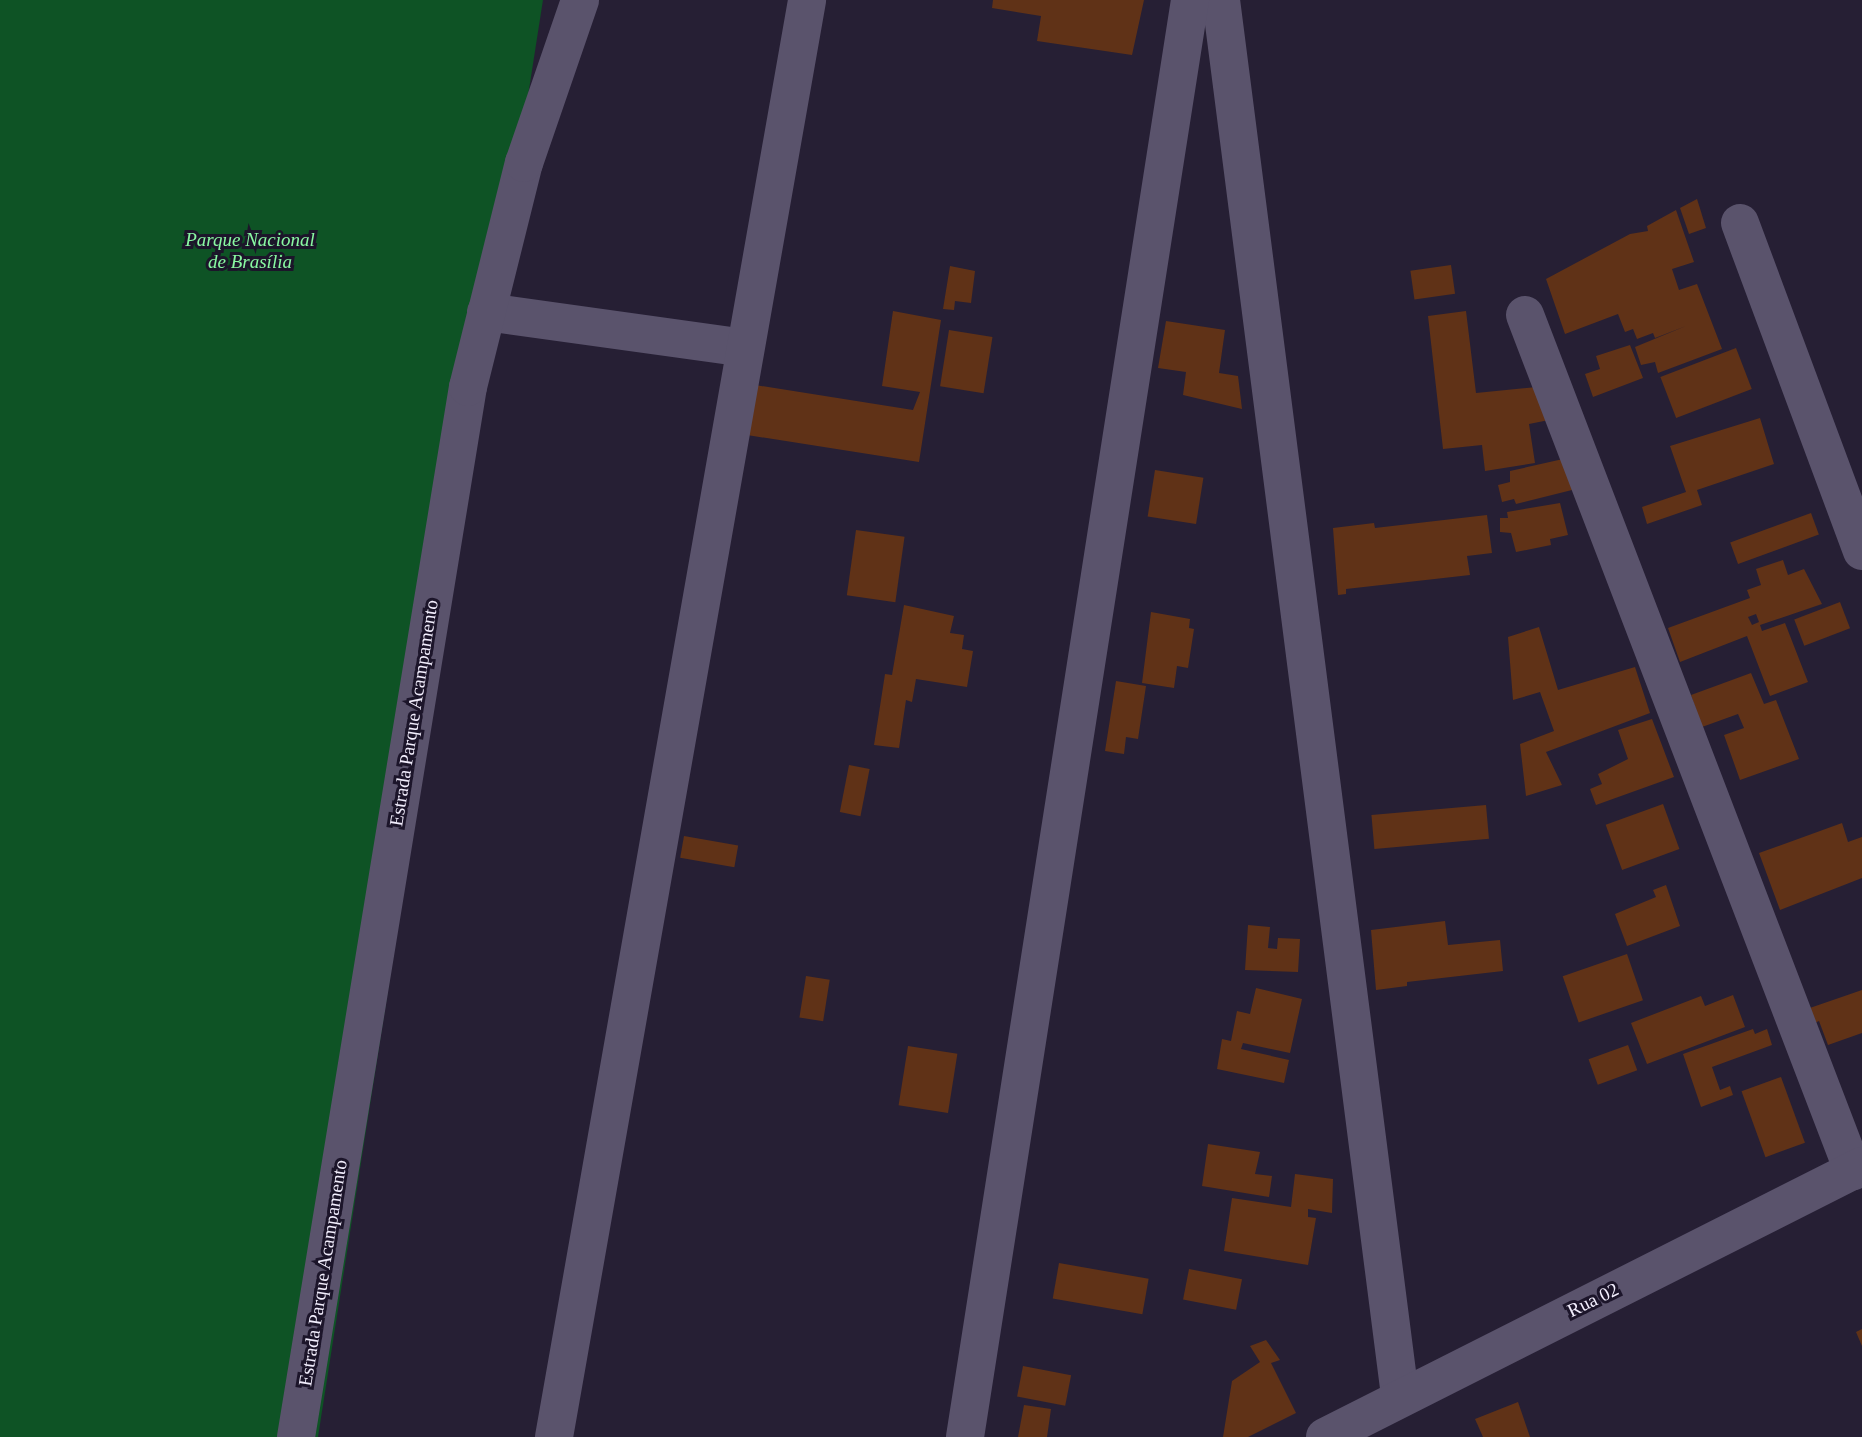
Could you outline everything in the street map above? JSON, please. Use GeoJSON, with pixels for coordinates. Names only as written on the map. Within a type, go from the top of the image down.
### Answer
{"type":"FeatureCollection","features":[{"type":"Feature","properties":{"kind":"street","name":"Estrada Parque Acampamento"},"geometry":{"type":"LineString","coordinates":[[296,1437],[468,387],[524,163],[580,0]]}},
{"type":"Feature","properties":{"kind":"street"},"geometry":{"type":"LineString","coordinates":[[554,1437],[807,0]]}},
{"type":"Feature","properties":{"kind":"street"},"geometry":{"type":"LineString","coordinates":[[965,1437],[1190,0]]}},
{"type":"Feature","properties":{"kind":"street"},"geometry":{"type":"LineString","coordinates":[[1221,0],[1400,1396]]}},
{"type":"Feature","properties":{"kind":"street"},"geometry":{"type":"LineString","coordinates":[[1740,222],[1862,551]]}},
{"type":"Feature","properties":{"kind":"street"},"geometry":{"type":"LineString","coordinates":[[486,312],[744,348]]}},
{"type":"Feature","properties":{"kind":"street"},"geometry":{"type":"LineString","coordinates":[[1525,315],[1857,1168]]}},
{"type":"Feature","properties":{"kind":"street","name":"Rua 02"},"geometry":{"type":"LineString","coordinates":[[1325,1437],[1400,1396],[1857,1168]]}},
{"type":"Feature","properties":{"kind":"green space","name":"Parque Nacional de Brasília"},"geometry":{"type":"Polygon","coordinates":[[[0,0],[543,0],[318,1437],[0,1437],[0,0]]]}},
{"type":"Feature","properties":{"kind":"building"},"geometry":{"type":"Polygon","coordinates":[[[993,0],[1144,0],[1132,55],[1037,41],[1041,16],[992,8],[993,0]]]}},
{"type":"Feature","properties":{"kind":"building"},"geometry":{"type":"Polygon","coordinates":[[[1697,199],[1706,228],[1689,234],[1680,208],[1697,199]]]}},
{"type":"Feature","properties":{"kind":"building"},"geometry":{"type":"Polygon","coordinates":[[[1676,210],[1694,262],[1672,269],[1679,290],[1697,284],[1722,349],[1658,373],[1655,362],[1641,365],[1635,347],[1686,326],[1655,338],[1653,333],[1637,339],[1633,329],[1625,332],[1618,314],[1565,334],[1546,279],[1630,234],[1648,231],[1647,226],[1676,210]]]}},
{"type":"Feature","properties":{"kind":"building"},"geometry":{"type":"Polygon","coordinates":[[[1451,265],[1455,294],[1414,299],[1410,271],[1451,265]]]}},
{"type":"Feature","properties":{"kind":"building"},"geometry":{"type":"Polygon","coordinates":[[[950,266],[975,271],[971,303],[955,301],[954,310],[943,309],[950,266]]]}},
{"type":"Feature","properties":{"kind":"building"},"geometry":{"type":"Polygon","coordinates":[[[893,311],[941,320],[919,462],[747,435],[755,385],[913,410],[920,392],[882,386],[893,311]]]}},
{"type":"Feature","properties":{"kind":"building"},"geometry":{"type":"Polygon","coordinates":[[[1466,311],[1476,393],[1537,387],[1549,420],[1529,424],[1535,463],[1485,471],[1482,445],[1443,449],[1428,316],[1466,311]]]}},
{"type":"Feature","properties":{"kind":"building"},"geometry":{"type":"Polygon","coordinates":[[[1166,321],[1225,330],[1219,373],[1238,376],[1242,409],[1183,395],[1186,372],[1158,368],[1166,321]]]}},
{"type":"Feature","properties":{"kind":"building"},"geometry":{"type":"Polygon","coordinates":[[[949,330],[992,337],[984,393],[940,386],[949,330]]]}},
{"type":"Feature","properties":{"kind":"building"},"geometry":{"type":"Polygon","coordinates":[[[1630,345],[1643,378],[1593,397],[1585,374],[1600,369],[1596,356],[1630,345]]]}},
{"type":"Feature","properties":{"kind":"building"},"geometry":{"type":"Polygon","coordinates":[[[1736,348],[1752,389],[1676,418],[1660,377],[1736,348]]]}},
{"type":"Feature","properties":{"kind":"building"},"geometry":{"type":"Polygon","coordinates":[[[1760,418],[1774,464],[1697,490],[1702,505],[1647,524],[1642,507],[1686,492],[1670,446],[1760,418]]]}},
{"type":"Feature","properties":{"kind":"building"},"geometry":{"type":"Polygon","coordinates":[[[1563,459],[1576,489],[1516,504],[1514,499],[1502,502],[1498,485],[1510,482],[1510,471],[1563,459]]]}},
{"type":"Feature","properties":{"kind":"building"},"geometry":{"type":"Polygon","coordinates":[[[1155,470],[1203,478],[1196,524],[1148,516],[1155,470]]]}},
{"type":"Feature","properties":{"kind":"building"},"geometry":{"type":"Polygon","coordinates":[[[1560,503],[1568,535],[1550,539],[1551,545],[1516,552],[1511,533],[1500,532],[1500,518],[1508,518],[1507,512],[1560,503]]]}},
{"type":"Feature","properties":{"kind":"building"},"geometry":{"type":"Polygon","coordinates":[[[1811,513],[1819,535],[1738,564],[1730,542],[1811,513]]]}},
{"type":"Feature","properties":{"kind":"building"},"geometry":{"type":"Polygon","coordinates":[[[1487,515],[1492,553],[1467,556],[1470,575],[1346,589],[1346,594],[1338,595],[1333,528],[1374,523],[1375,528],[1487,515]]]}},
{"type":"Feature","properties":{"kind":"building"},"geometry":{"type":"Polygon","coordinates":[[[856,530],[905,537],[895,602],[847,595],[856,530]]]}},
{"type":"Feature","properties":{"kind":"building"},"geometry":{"type":"Polygon","coordinates":[[[1783,560],[1788,575],[1804,569],[1822,604],[1760,625],[1762,631],[1785,623],[1808,682],[1770,696],[1747,636],[1680,662],[1668,628],[1750,598],[1747,590],[1761,585],[1756,569],[1783,560]],[[1756,614],[1748,617],[1752,625],[1759,622],[1756,614]]]}},
{"type":"Feature","properties":{"kind":"building"},"geometry":{"type":"Polygon","coordinates":[[[1840,602],[1850,628],[1804,646],[1794,620],[1840,602]]]}},
{"type":"Feature","properties":{"kind":"building"},"geometry":{"type":"Polygon","coordinates":[[[904,605],[954,616],[950,633],[964,635],[962,649],[973,651],[967,687],[916,679],[912,702],[906,700],[899,748],[874,745],[885,674],[892,675],[904,605]]]}},
{"type":"Feature","properties":{"kind":"building"},"geometry":{"type":"Polygon","coordinates":[[[1151,612],[1190,619],[1189,628],[1194,629],[1188,668],[1177,666],[1174,688],[1142,683],[1151,612]]]}},
{"type":"Feature","properties":{"kind":"building"},"geometry":{"type":"Polygon","coordinates":[[[1539,627],[1558,690],[1635,667],[1650,713],[1546,752],[1562,785],[1526,796],[1520,744],[1554,731],[1540,692],[1513,700],[1508,637],[1539,627]]]}},
{"type":"Feature","properties":{"kind":"building"},"geometry":{"type":"Polygon","coordinates":[[[1751,673],[1764,704],[1776,700],[1799,759],[1740,780],[1724,735],[1744,728],[1738,714],[1702,727],[1691,695],[1751,673]]]}},
{"type":"Feature","properties":{"kind":"building"},"geometry":{"type":"Polygon","coordinates":[[[1116,681],[1146,686],[1138,739],[1126,737],[1124,754],[1105,751],[1116,681]]]}},
{"type":"Feature","properties":{"kind":"building"},"geometry":{"type":"Polygon","coordinates":[[[1652,719],[1674,777],[1596,805],[1590,789],[1602,784],[1598,774],[1628,759],[1618,730],[1652,719]]]}},
{"type":"Feature","properties":{"kind":"building"},"geometry":{"type":"Polygon","coordinates":[[[849,765],[870,769],[860,816],[840,812],[849,765]]]}},
{"type":"Feature","properties":{"kind":"building"},"geometry":{"type":"Polygon","coordinates":[[[1663,804],[1679,849],[1622,870],[1606,825],[1663,804]]]}},
{"type":"Feature","properties":{"kind":"building"},"geometry":{"type":"Polygon","coordinates":[[[1486,805],[1489,839],[1374,849],[1371,815],[1486,805]]]}},
{"type":"Feature","properties":{"kind":"building"},"geometry":{"type":"Polygon","coordinates":[[[1842,823],[1848,842],[1862,837],[1862,878],[1780,910],[1759,853],[1842,823]]]}},
{"type":"Feature","properties":{"kind":"building"},"geometry":{"type":"Polygon","coordinates":[[[684,836],[738,846],[734,867],[680,858],[684,836]]]}},
{"type":"Feature","properties":{"kind":"building"},"geometry":{"type":"Polygon","coordinates":[[[1666,885],[1680,926],[1627,946],[1615,914],[1656,897],[1653,890],[1666,885]]]}},
{"type":"Feature","properties":{"kind":"building"},"geometry":{"type":"Polygon","coordinates":[[[1445,921],[1448,945],[1500,940],[1503,971],[1407,982],[1407,986],[1376,990],[1371,930],[1445,921]]]}},
{"type":"Feature","properties":{"kind":"building"},"geometry":{"type":"Polygon","coordinates":[[[1248,925],[1270,927],[1268,948],[1277,949],[1278,938],[1300,939],[1298,972],[1245,970],[1248,925]]]}},
{"type":"Feature","properties":{"kind":"building"},"geometry":{"type":"Polygon","coordinates":[[[1627,954],[1643,1000],[1579,1022],[1563,976],[1627,954]]]}},
{"type":"Feature","properties":{"kind":"building"},"geometry":{"type":"Polygon","coordinates":[[[806,976],[830,980],[823,1021],[799,1017],[806,976]]]}},
{"type":"Feature","properties":{"kind":"building"},"geometry":{"type":"Polygon","coordinates":[[[1256,988],[1302,999],[1290,1053],[1243,1043],[1241,1049],[1289,1060],[1284,1083],[1217,1069],[1222,1039],[1231,1041],[1237,1011],[1250,1014],[1256,988]]]}},
{"type":"Feature","properties":{"kind":"building"},"geometry":{"type":"Polygon","coordinates":[[[1862,990],[1862,1033],[1828,1045],[1819,1021],[1810,1025],[1804,1010],[1862,990]]]}},
{"type":"Feature","properties":{"kind":"building"},"geometry":{"type":"Polygon","coordinates":[[[1733,995],[1745,1027],[1647,1064],[1631,1023],[1701,996],[1705,1006],[1733,995]]]}},
{"type":"Feature","properties":{"kind":"building"},"geometry":{"type":"Polygon","coordinates":[[[1753,1029],[1755,1034],[1767,1029],[1772,1045],[1712,1067],[1720,1090],[1730,1086],[1733,1095],[1701,1107],[1683,1054],[1753,1029]]]}},
{"type":"Feature","properties":{"kind":"building"},"geometry":{"type":"Polygon","coordinates":[[[1628,1045],[1637,1070],[1598,1085],[1589,1059],[1628,1045]]]}},
{"type":"Feature","properties":{"kind":"building"},"geometry":{"type":"Polygon","coordinates":[[[908,1046],[957,1054],[948,1113],[899,1105],[908,1046]]]}},
{"type":"Feature","properties":{"kind":"building"},"geometry":{"type":"Polygon","coordinates":[[[1781,1077],[1805,1143],[1765,1157],[1742,1091],[1781,1077]]]}},
{"type":"Feature","properties":{"kind":"building"},"geometry":{"type":"Polygon","coordinates":[[[1208,1144],[1260,1152],[1255,1174],[1272,1176],[1269,1197],[1202,1186],[1208,1144]]]}},
{"type":"Feature","properties":{"kind":"building"},"geometry":{"type":"Polygon","coordinates":[[[1295,1174],[1333,1179],[1332,1213],[1308,1209],[1308,1217],[1316,1218],[1308,1265],[1224,1251],[1232,1198],[1291,1207],[1295,1174]]]}},
{"type":"Feature","properties":{"kind":"building"},"geometry":{"type":"Polygon","coordinates":[[[1059,1263],[1149,1279],[1142,1314],[1053,1298],[1059,1263]]]}},
{"type":"Feature","properties":{"kind":"building"},"geometry":{"type":"Polygon","coordinates":[[[1189,1269],[1242,1279],[1236,1310],[1183,1299],[1189,1269]]]}},
{"type":"Feature","properties":{"kind":"building"},"geometry":{"type":"Polygon","coordinates":[[[1862,1329],[1862,1346],[1856,1332],[1862,1329]]]}},
{"type":"Feature","properties":{"kind":"building"},"geometry":{"type":"Polygon","coordinates":[[[1266,1340],[1280,1360],[1271,1363],[1296,1413],[1248,1437],[1223,1437],[1232,1381],[1260,1362],[1250,1346],[1266,1340]]]}},
{"type":"Feature","properties":{"kind":"building"},"geometry":{"type":"Polygon","coordinates":[[[1023,1366],[1071,1375],[1065,1406],[1017,1396],[1023,1366]]]}},
{"type":"Feature","properties":{"kind":"building"},"geometry":{"type":"Polygon","coordinates":[[[1518,1402],[1530,1437],[1483,1437],[1475,1419],[1518,1402]]]}},
{"type":"Feature","properties":{"kind":"building"},"geometry":{"type":"Polygon","coordinates":[[[1024,1405],[1051,1409],[1047,1437],[1018,1437],[1024,1405]]]}}]}
